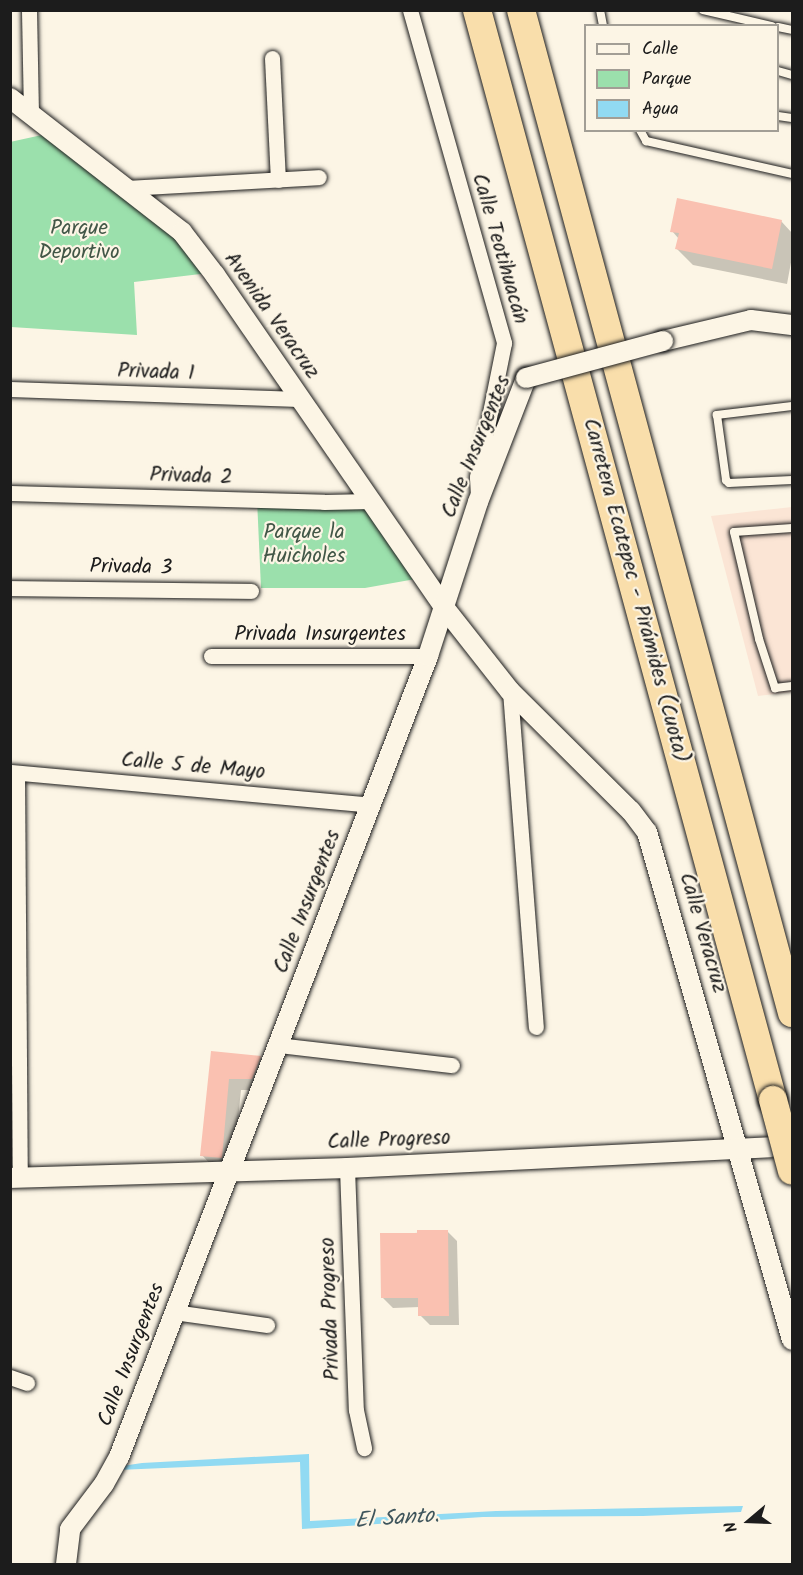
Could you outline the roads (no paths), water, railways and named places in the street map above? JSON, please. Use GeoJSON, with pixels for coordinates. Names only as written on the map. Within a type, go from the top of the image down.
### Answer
{"type":"FeatureCollection","features":[{"type":"Feature","properties":{"kind":"highway","name":"Carretera Ecatepec - Pirámides (Cuota)"},"geometry":{"type":"LineString","coordinates":[[477,10],[792,1171]]}},
{"type":"Feature","properties":{"kind":"highway","name":"Carretera Ecatepec - Pirámides (Cuota)"},"geometry":{"type":"LineString","coordinates":[[521,10],[792,1013]]}},
{"type":"Feature","properties":{"kind":"street"},"geometry":{"type":"LineString","coordinates":[[29,10],[31,114]]}},
{"type":"Feature","properties":{"kind":"street","name":"Calle Teotihuacán"},"geometry":{"type":"LineString","coordinates":[[410,10],[504,343],[477,477],[478,502]]}},
{"type":"Feature","properties":{"kind":"street"},"geometry":{"type":"LineString","coordinates":[[272,58],[278,180]]}},
{"type":"Feature","properties":{"kind":"street","name":"Avenida Veracruz"},"geometry":{"type":"LineString","coordinates":[[10,98],[182,232],[215,275],[443,606]]}},
{"type":"Feature","properties":{"kind":"street"},"geometry":{"type":"LineString","coordinates":[[125,188],[319,177]]}},
{"type":"Feature","properties":{"kind":"street","name":"Calle Insurgentes"},"geometry":{"type":"LineString","coordinates":[[66,1564],[70,1529],[104,1484],[119,1457],[428,656],[478,502],[526,378],[751,320],[792,325]]}},
{"type":"Feature","properties":{"kind":"street","name":"Privada 1"},"geometry":{"type":"LineString","coordinates":[[10,389],[299,399]]}},
{"type":"Feature","properties":{"kind":"street","name":"Privada 2"},"geometry":{"type":"LineString","coordinates":[[10,493],[324,502],[371,501]]}},
{"type":"Feature","properties":{"kind":"street","name":"Privada 3"},"geometry":{"type":"LineString","coordinates":[[10,588],[251,591]]}},
{"type":"Feature","properties":{"kind":"street","name":"Calle Veracruz"},"geometry":{"type":"LineString","coordinates":[[443,606],[510,691],[631,812],[647,832],[792,1340]]}},
{"type":"Feature","properties":{"kind":"street","name":"Privada Insurgentes"},"geometry":{"type":"LineString","coordinates":[[211,656],[428,656]]}},
{"type":"Feature","properties":{"kind":"street"},"geometry":{"type":"LineString","coordinates":[[510,691],[536,1027]]}},
{"type":"Feature","properties":{"kind":"street"},"geometry":{"type":"LineString","coordinates":[[14,772],[15,1178]]}},
{"type":"Feature","properties":{"kind":"street","name":"Calle 5 de Mayo"},"geometry":{"type":"LineString","coordinates":[[14,772],[371,805]]}},
{"type":"Feature","properties":{"kind":"street"},"geometry":{"type":"LineString","coordinates":[[278,1045],[452,1065]]}},
{"type":"Feature","properties":{"kind":"street","name":"Calle Progreso"},"geometry":{"type":"LineString","coordinates":[[15,1178],[347,1168],[770,1147]]}},
{"type":"Feature","properties":{"kind":"street","name":"Privada Progreso"},"geometry":{"type":"LineString","coordinates":[[347,1168],[356,1410],[364,1448]]}},
{"type":"Feature","properties":{"kind":"street"},"geometry":{"type":"LineString","coordinates":[[174,1312],[267,1325]]}},
{"type":"Feature","properties":{"kind":"street"},"geometry":{"type":"LineString","coordinates":[[10,1377],[27,1383]]}},
{"type":"Feature","properties":{"kind":"lane"},"geometry":{"type":"LineString","coordinates":[[703,10],[763,24]]}},
{"type":"Feature","properties":{"kind":"lane"},"geometry":{"type":"LineString","coordinates":[[641,132],[646,141],[792,174]]}},
{"type":"Feature","properties":{"kind":"lane"},"geometry":{"type":"LineString","coordinates":[[792,406],[717,415],[726,480],[729,483],[792,480]]}},
{"type":"Feature","properties":{"kind":"lane"},"geometry":{"type":"LineString","coordinates":[[792,528],[734,532],[759,639],[775,688],[792,686]]}},
{"type":"Feature","properties":{"kind":"water","name":"El Santo."},"geometry":{"type":"Polygon","coordinates":[[[309,1454],[310,1521],[496,1511],[743,1506],[741,1512],[643,1516],[483,1517],[302,1529],[300,1462],[118,1470],[122,1466],[142,1463],[309,1454]]]}},
{"type":"Feature","properties":{"kind":"park label","name":"Parque Deportivo"},"geometry":{"type":"Point","coordinates":[79,241]}},
{"type":"Feature","properties":{"kind":"park label","name":"Parque la Huicholes"},"geometry":{"type":"Point","coordinates":[304,545]}}]}
